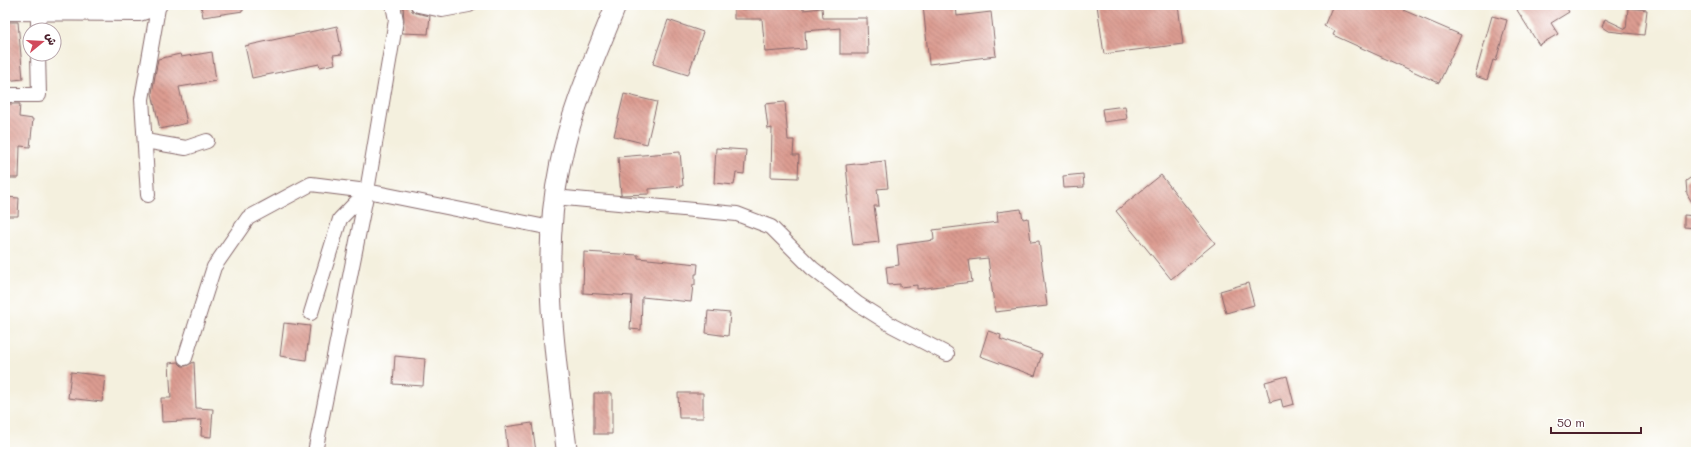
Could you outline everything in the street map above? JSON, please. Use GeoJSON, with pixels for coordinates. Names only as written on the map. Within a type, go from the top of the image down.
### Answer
{"type":"FeatureCollection","features":[{"type":"Feature","properties":{"kind":"street"},"geometry":{"type":"LineString","coordinates":[[315,452],[367,191],[396,20],[394,5]]}},
{"type":"Feature","properties":{"kind":"street"},"geometry":{"type":"LineString","coordinates":[[418,5],[442,10],[469,5]]}},
{"type":"Feature","properties":{"kind":"street"},"geometry":{"type":"LineString","coordinates":[[567,452],[551,318],[551,228],[554,197],[568,134],[616,5]]}},
{"type":"Feature","properties":{"kind":"street"},"geometry":{"type":"LineString","coordinates":[[5,13],[138,14],[159,6]]}},
{"type":"Feature","properties":{"kind":"street"},"geometry":{"type":"LineString","coordinates":[[148,195],[142,99],[159,6]]}},
{"type":"Feature","properties":{"kind":"street"},"geometry":{"type":"LineString","coordinates":[[38,13],[38,22]]}},
{"type":"Feature","properties":{"kind":"street"},"geometry":{"type":"LineString","coordinates":[[5,95],[38,96],[38,62]]}},
{"type":"Feature","properties":{"kind":"street"},"geometry":{"type":"LineString","coordinates":[[145,141],[186,148],[207,141]]}},
{"type":"Feature","properties":{"kind":"street"},"geometry":{"type":"LineString","coordinates":[[185,358],[214,267],[248,218],[311,184],[367,191],[551,228]]}},
{"type":"Feature","properties":{"kind":"street"},"geometry":{"type":"LineString","coordinates":[[311,313],[340,219],[367,191]]}},
{"type":"Feature","properties":{"kind":"street"},"geometry":{"type":"LineString","coordinates":[[554,197],[737,214],[771,227],[812,268],[858,304],[893,326],[947,354]]}},
{"type":"Feature","properties":{"kind":"building"},"geometry":{"type":"Polygon","coordinates":[[[201,5],[243,5],[243,11],[203,17],[201,5]]]}},
{"type":"Feature","properties":{"kind":"building"},"geometry":{"type":"Polygon","coordinates":[[[403,5],[410,5],[412,11],[430,16],[428,34],[402,33],[404,21],[403,5]]]}},
{"type":"Feature","properties":{"kind":"building"},"geometry":{"type":"Polygon","coordinates":[[[761,5],[802,5],[803,10],[822,8],[823,18],[867,18],[868,54],[840,54],[840,28],[805,31],[806,49],[765,52],[762,19],[734,19],[734,9],[762,9],[761,5]]]}},
{"type":"Feature","properties":{"kind":"building"},"geometry":{"type":"Polygon","coordinates":[[[923,5],[956,5],[957,16],[991,12],[996,56],[929,64],[923,5]]]}},
{"type":"Feature","properties":{"kind":"building"},"geometry":{"type":"Polygon","coordinates":[[[1097,5],[1178,5],[1183,44],[1104,54],[1097,5]]]}},
{"type":"Feature","properties":{"kind":"building"},"geometry":{"type":"Polygon","coordinates":[[[1333,5],[1405,5],[1403,10],[1461,35],[1439,83],[1333,35],[1335,31],[1324,26],[1333,5]]]}},
{"type":"Feature","properties":{"kind":"building"},"geometry":{"type":"Polygon","coordinates":[[[1525,5],[1565,5],[1569,12],[1551,23],[1558,34],[1539,45],[1517,10],[1525,5]]]}},
{"type":"Feature","properties":{"kind":"building"},"geometry":{"type":"Polygon","coordinates":[[[1628,8],[1647,10],[1644,35],[1608,31],[1602,27],[1605,19],[1626,29],[1628,8]]]}},
{"type":"Feature","properties":{"kind":"building"},"geometry":{"type":"Polygon","coordinates":[[[1492,16],[1507,20],[1496,61],[1493,60],[1487,80],[1475,76],[1492,16]]]}},
{"type":"Feature","properties":{"kind":"building"},"geometry":{"type":"Polygon","coordinates":[[[668,20],[703,32],[688,75],[653,64],[668,20]]]}},
{"type":"Feature","properties":{"kind":"building"},"geometry":{"type":"Polygon","coordinates":[[[5,22],[18,22],[23,79],[5,81],[5,22]]]}},
{"type":"Feature","properties":{"kind":"building"},"geometry":{"type":"Polygon","coordinates":[[[337,26],[342,54],[333,55],[335,64],[320,67],[319,64],[252,78],[245,46],[337,26]]]}},
{"type":"Feature","properties":{"kind":"building"},"geometry":{"type":"Polygon","coordinates":[[[212,52],[216,81],[179,87],[187,123],[160,129],[152,93],[158,59],[180,54],[181,57],[212,52]]]}},
{"type":"Feature","properties":{"kind":"building"},"geometry":{"type":"Polygon","coordinates":[[[624,94],[657,102],[647,144],[614,136],[624,94]]]}},
{"type":"Feature","properties":{"kind":"building"},"geometry":{"type":"Polygon","coordinates":[[[785,102],[788,140],[794,140],[793,155],[799,155],[798,178],[771,177],[772,128],[768,129],[765,104],[785,102]]]}},
{"type":"Feature","properties":{"kind":"building"},"geometry":{"type":"Polygon","coordinates":[[[5,104],[20,104],[19,117],[33,119],[30,147],[20,146],[19,178],[5,178],[5,104]]]}},
{"type":"Feature","properties":{"kind":"building"},"geometry":{"type":"Polygon","coordinates":[[[1125,106],[1127,119],[1104,122],[1102,109],[1125,106]]]}},
{"type":"Feature","properties":{"kind":"building"},"geometry":{"type":"Polygon","coordinates":[[[716,148],[746,150],[744,174],[736,173],[734,185],[714,183],[716,148]]]}},
{"type":"Feature","properties":{"kind":"building"},"geometry":{"type":"Polygon","coordinates":[[[680,152],[683,186],[649,189],[649,194],[621,195],[618,157],[680,152]]]}},
{"type":"Feature","properties":{"kind":"building"},"geometry":{"type":"Polygon","coordinates":[[[885,161],[888,188],[877,189],[879,206],[874,206],[879,242],[853,245],[847,196],[849,196],[846,165],[885,161]]]}},
{"type":"Feature","properties":{"kind":"building"},"geometry":{"type":"Polygon","coordinates":[[[1083,174],[1084,187],[1064,188],[1063,176],[1083,174]]]}},
{"type":"Feature","properties":{"kind":"building"},"geometry":{"type":"Polygon","coordinates":[[[1696,174],[1696,209],[1687,194],[1686,181],[1696,174]]]}},
{"type":"Feature","properties":{"kind":"building"},"geometry":{"type":"Polygon","coordinates":[[[1161,175],[1215,243],[1171,279],[1116,211],[1161,175]]]}},
{"type":"Feature","properties":{"kind":"building"},"geometry":{"type":"Polygon","coordinates":[[[5,197],[19,198],[18,216],[5,216],[5,197]]]}},
{"type":"Feature","properties":{"kind":"building"},"geometry":{"type":"Polygon","coordinates":[[[1021,209],[1023,219],[1028,218],[1031,242],[1039,241],[1047,306],[995,312],[988,258],[969,260],[972,282],[917,289],[917,285],[900,287],[900,284],[888,285],[886,267],[899,265],[897,245],[934,240],[933,230],[998,222],[997,212],[1021,209]]]}},
{"type":"Feature","properties":{"kind":"building"},"geometry":{"type":"Polygon","coordinates":[[[1684,215],[1696,216],[1696,228],[1684,227],[1684,215]]]}},
{"type":"Feature","properties":{"kind":"building"},"geometry":{"type":"Polygon","coordinates":[[[584,252],[638,255],[638,258],[698,264],[691,302],[642,297],[641,330],[630,329],[632,296],[583,293],[584,252]]]}},
{"type":"Feature","properties":{"kind":"building"},"geometry":{"type":"Polygon","coordinates":[[[1248,283],[1254,305],[1226,313],[1220,291],[1248,283]]]}},
{"type":"Feature","properties":{"kind":"building"},"geometry":{"type":"Polygon","coordinates":[[[708,311],[730,313],[728,336],[706,333],[708,311]]]}},
{"type":"Feature","properties":{"kind":"building"},"geometry":{"type":"Polygon","coordinates":[[[284,323],[310,326],[306,360],[280,356],[284,323]]]}},
{"type":"Feature","properties":{"kind":"building"},"geometry":{"type":"Polygon","coordinates":[[[988,331],[1001,335],[1000,339],[1042,354],[1035,376],[980,356],[988,331]]]}},
{"type":"Feature","properties":{"kind":"building"},"geometry":{"type":"Polygon","coordinates":[[[395,356],[425,359],[423,386],[393,384],[395,356]]]}},
{"type":"Feature","properties":{"kind":"building"},"geometry":{"type":"Polygon","coordinates":[[[178,362],[182,366],[186,366],[194,362],[196,408],[213,409],[211,437],[201,436],[202,420],[162,422],[161,398],[171,398],[169,363],[178,362]]]}},
{"type":"Feature","properties":{"kind":"building"},"geometry":{"type":"Polygon","coordinates":[[[71,372],[105,376],[102,402],[68,398],[71,372]]]}},
{"type":"Feature","properties":{"kind":"building"},"geometry":{"type":"Polygon","coordinates":[[[1287,376],[1294,404],[1283,407],[1281,399],[1270,402],[1265,382],[1287,376]]]}},
{"type":"Feature","properties":{"kind":"building"},"geometry":{"type":"Polygon","coordinates":[[[594,393],[612,393],[612,434],[594,434],[594,393]]]}},
{"type":"Feature","properties":{"kind":"building"},"geometry":{"type":"Polygon","coordinates":[[[678,393],[703,393],[703,418],[679,418],[678,393]]]}},
{"type":"Feature","properties":{"kind":"building"},"geometry":{"type":"Polygon","coordinates":[[[532,423],[536,452],[508,452],[505,427],[532,423]]]}}]}
